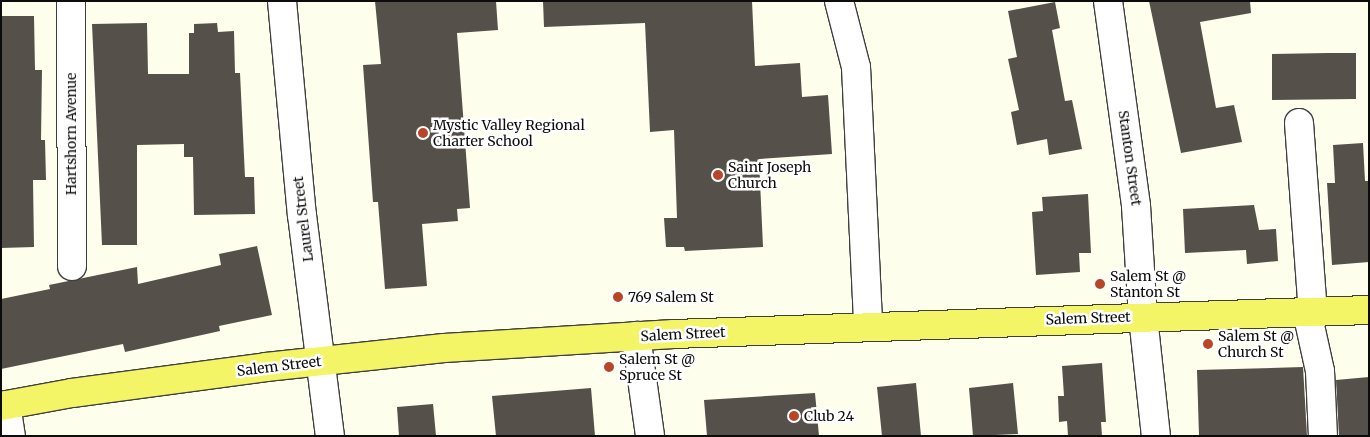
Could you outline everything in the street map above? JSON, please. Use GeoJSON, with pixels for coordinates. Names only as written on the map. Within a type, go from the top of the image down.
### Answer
{"type":"FeatureCollection","features":[{"type":"Feature","properties":{"kind":"main road","name":"Salem Street"},"geometry":{"type":"LineString","coordinates":[[4,405],[82,391],[444,348],[636,336],[868,326],[1369,310]]}},
{"type":"Feature","properties":{"kind":"street","name":"Hartshorn Avenue"},"geometry":{"type":"LineString","coordinates":[[71,1],[72,266]]}},
{"type":"Feature","properties":{"kind":"street","name":"Laurel Street"},"geometry":{"type":"LineString","coordinates":[[282,1],[302,215],[330,436]]}},
{"type":"Feature","properties":{"kind":"street"},"geometry":{"type":"LineString","coordinates":[[839,1],[856,67],[868,326]]}},
{"type":"Feature","properties":{"kind":"street","name":"Stanton Street"},"geometry":{"type":"LineString","coordinates":[[1108,1],[1136,206],[1143,316],[1156,436]]}},
{"type":"Feature","properties":{"kind":"street"},"geometry":{"type":"LineString","coordinates":[[1298,123],[1310,312],[1320,371],[1323,436]]}},
{"type":"Feature","properties":{"kind":"street"},"geometry":{"type":"LineString","coordinates":[[636,336],[650,436]]}},
{"type":"Feature","properties":{"kind":"street"},"geometry":{"type":"LineString","coordinates":[[4,405],[11,436]]}},
{"type":"Feature","properties":{"kind":"building"},"geometry":{"type":"Polygon","coordinates":[[[375,1],[496,1],[498,30],[457,33],[470,208],[457,209],[458,221],[422,224],[427,286],[385,289],[378,202],[373,202],[363,65],[381,64],[375,1]]]}},
{"type":"Feature","properties":{"kind":"building"},"geometry":{"type":"Polygon","coordinates":[[[543,1],[752,1],[755,66],[800,63],[802,97],[828,95],[832,154],[759,159],[763,247],[685,251],[684,247],[666,247],[664,218],[677,218],[674,130],[650,132],[645,23],[544,27],[543,1]]]}},
{"type":"Feature","properties":{"kind":"building"},"geometry":{"type":"Polygon","coordinates":[[[1149,1],[1250,1],[1251,13],[1200,22],[1216,108],[1234,105],[1242,142],[1181,153],[1149,1]]]}},
{"type":"Feature","properties":{"kind":"building"},"geometry":{"type":"Polygon","coordinates":[[[1055,2],[1060,28],[1052,30],[1065,101],[1072,100],[1082,149],[1049,155],[1047,139],[1017,145],[1011,112],[1019,110],[1008,59],[1017,57],[1008,11],[1055,2]]]}},
{"type":"Feature","properties":{"kind":"building"},"geometry":{"type":"Polygon","coordinates":[[[1,16],[34,16],[35,70],[42,70],[41,140],[45,140],[46,180],[33,180],[34,247],[1,248],[1,16]]]}},
{"type":"Feature","properties":{"kind":"building"},"geometry":{"type":"Polygon","coordinates":[[[147,23],[148,74],[189,74],[189,33],[194,33],[194,24],[217,23],[218,32],[234,31],[235,73],[240,73],[245,177],[254,177],[255,214],[194,215],[193,157],[184,157],[184,144],[137,145],[137,245],[102,245],[92,24],[147,23]]]}},
{"type":"Feature","properties":{"kind":"building"},"geometry":{"type":"Polygon","coordinates":[[[1356,53],[1356,99],[1272,100],[1272,54],[1356,53]]]}},
{"type":"Feature","properties":{"kind":"building"},"geometry":{"type":"Polygon","coordinates":[[[1363,143],[1365,181],[1369,181],[1369,262],[1332,265],[1327,183],[1335,183],[1333,145],[1363,143]]]}},
{"type":"Feature","properties":{"kind":"building"},"geometry":{"type":"Polygon","coordinates":[[[1088,194],[1091,253],[1079,253],[1080,272],[1036,275],[1032,212],[1043,211],[1042,197],[1088,194]]]}},
{"type":"Feature","properties":{"kind":"building"},"geometry":{"type":"Polygon","coordinates":[[[1254,205],[1259,230],[1276,229],[1278,261],[1247,264],[1246,250],[1185,253],[1183,209],[1254,205]]]}},
{"type":"Feature","properties":{"kind":"building"},"geometry":{"type":"Polygon","coordinates":[[[257,246],[272,315],[219,326],[220,331],[125,352],[123,344],[1,369],[1,299],[50,289],[49,285],[137,267],[138,284],[221,265],[219,254],[257,246]]]}},
{"type":"Feature","properties":{"kind":"building"},"geometry":{"type":"Polygon","coordinates":[[[1102,363],[1106,422],[1101,422],[1102,436],[1068,436],[1067,421],[1059,422],[1058,396],[1064,396],[1062,366],[1102,363]]]}},
{"type":"Feature","properties":{"kind":"building"},"geometry":{"type":"Polygon","coordinates":[[[1303,367],[1307,436],[1199,436],[1197,370],[1303,367]]]}},
{"type":"Feature","properties":{"kind":"building"},"geometry":{"type":"Polygon","coordinates":[[[1369,377],[1369,436],[1339,436],[1336,380],[1369,377]]]}},
{"type":"Feature","properties":{"kind":"building"},"geometry":{"type":"Polygon","coordinates":[[[916,383],[921,436],[882,436],[877,387],[916,383]]]}},
{"type":"Feature","properties":{"kind":"building"},"geometry":{"type":"Polygon","coordinates":[[[1013,383],[1018,434],[973,436],[969,388],[1013,383]]]}},
{"type":"Feature","properties":{"kind":"building"},"geometry":{"type":"Polygon","coordinates":[[[591,388],[595,436],[496,436],[492,396],[591,388]]]}},
{"type":"Feature","properties":{"kind":"building"},"geometry":{"type":"Polygon","coordinates":[[[815,393],[819,436],[707,436],[704,400],[815,393]]]}},
{"type":"Feature","properties":{"kind":"building"},"geometry":{"type":"Polygon","coordinates":[[[433,404],[436,436],[399,436],[397,407],[433,404]]]}},
{"type":"Feature","properties":{"kind":"place","name":"Mystic Valley Regional Charter School"},"geometry":{"type":"Point","coordinates":[423,133]}},
{"type":"Feature","properties":{"kind":"place","name":"Saint Joseph Church"},"geometry":{"type":"Point","coordinates":[718,175]}},
{"type":"Feature","properties":{"kind":"place","name":"Salem St @ Stanton St"},"geometry":{"type":"Point","coordinates":[1100,284]}},
{"type":"Feature","properties":{"kind":"place","name":"769 Salem St"},"geometry":{"type":"Point","coordinates":[618,297]}},
{"type":"Feature","properties":{"kind":"place","name":"Salem St @ Church St"},"geometry":{"type":"Point","coordinates":[1208,344]}},
{"type":"Feature","properties":{"kind":"place","name":"Salem St @ Spruce St"},"geometry":{"type":"Point","coordinates":[609,367]}},
{"type":"Feature","properties":{"kind":"place","name":"Club 24"},"geometry":{"type":"Point","coordinates":[794,416]}}]}
